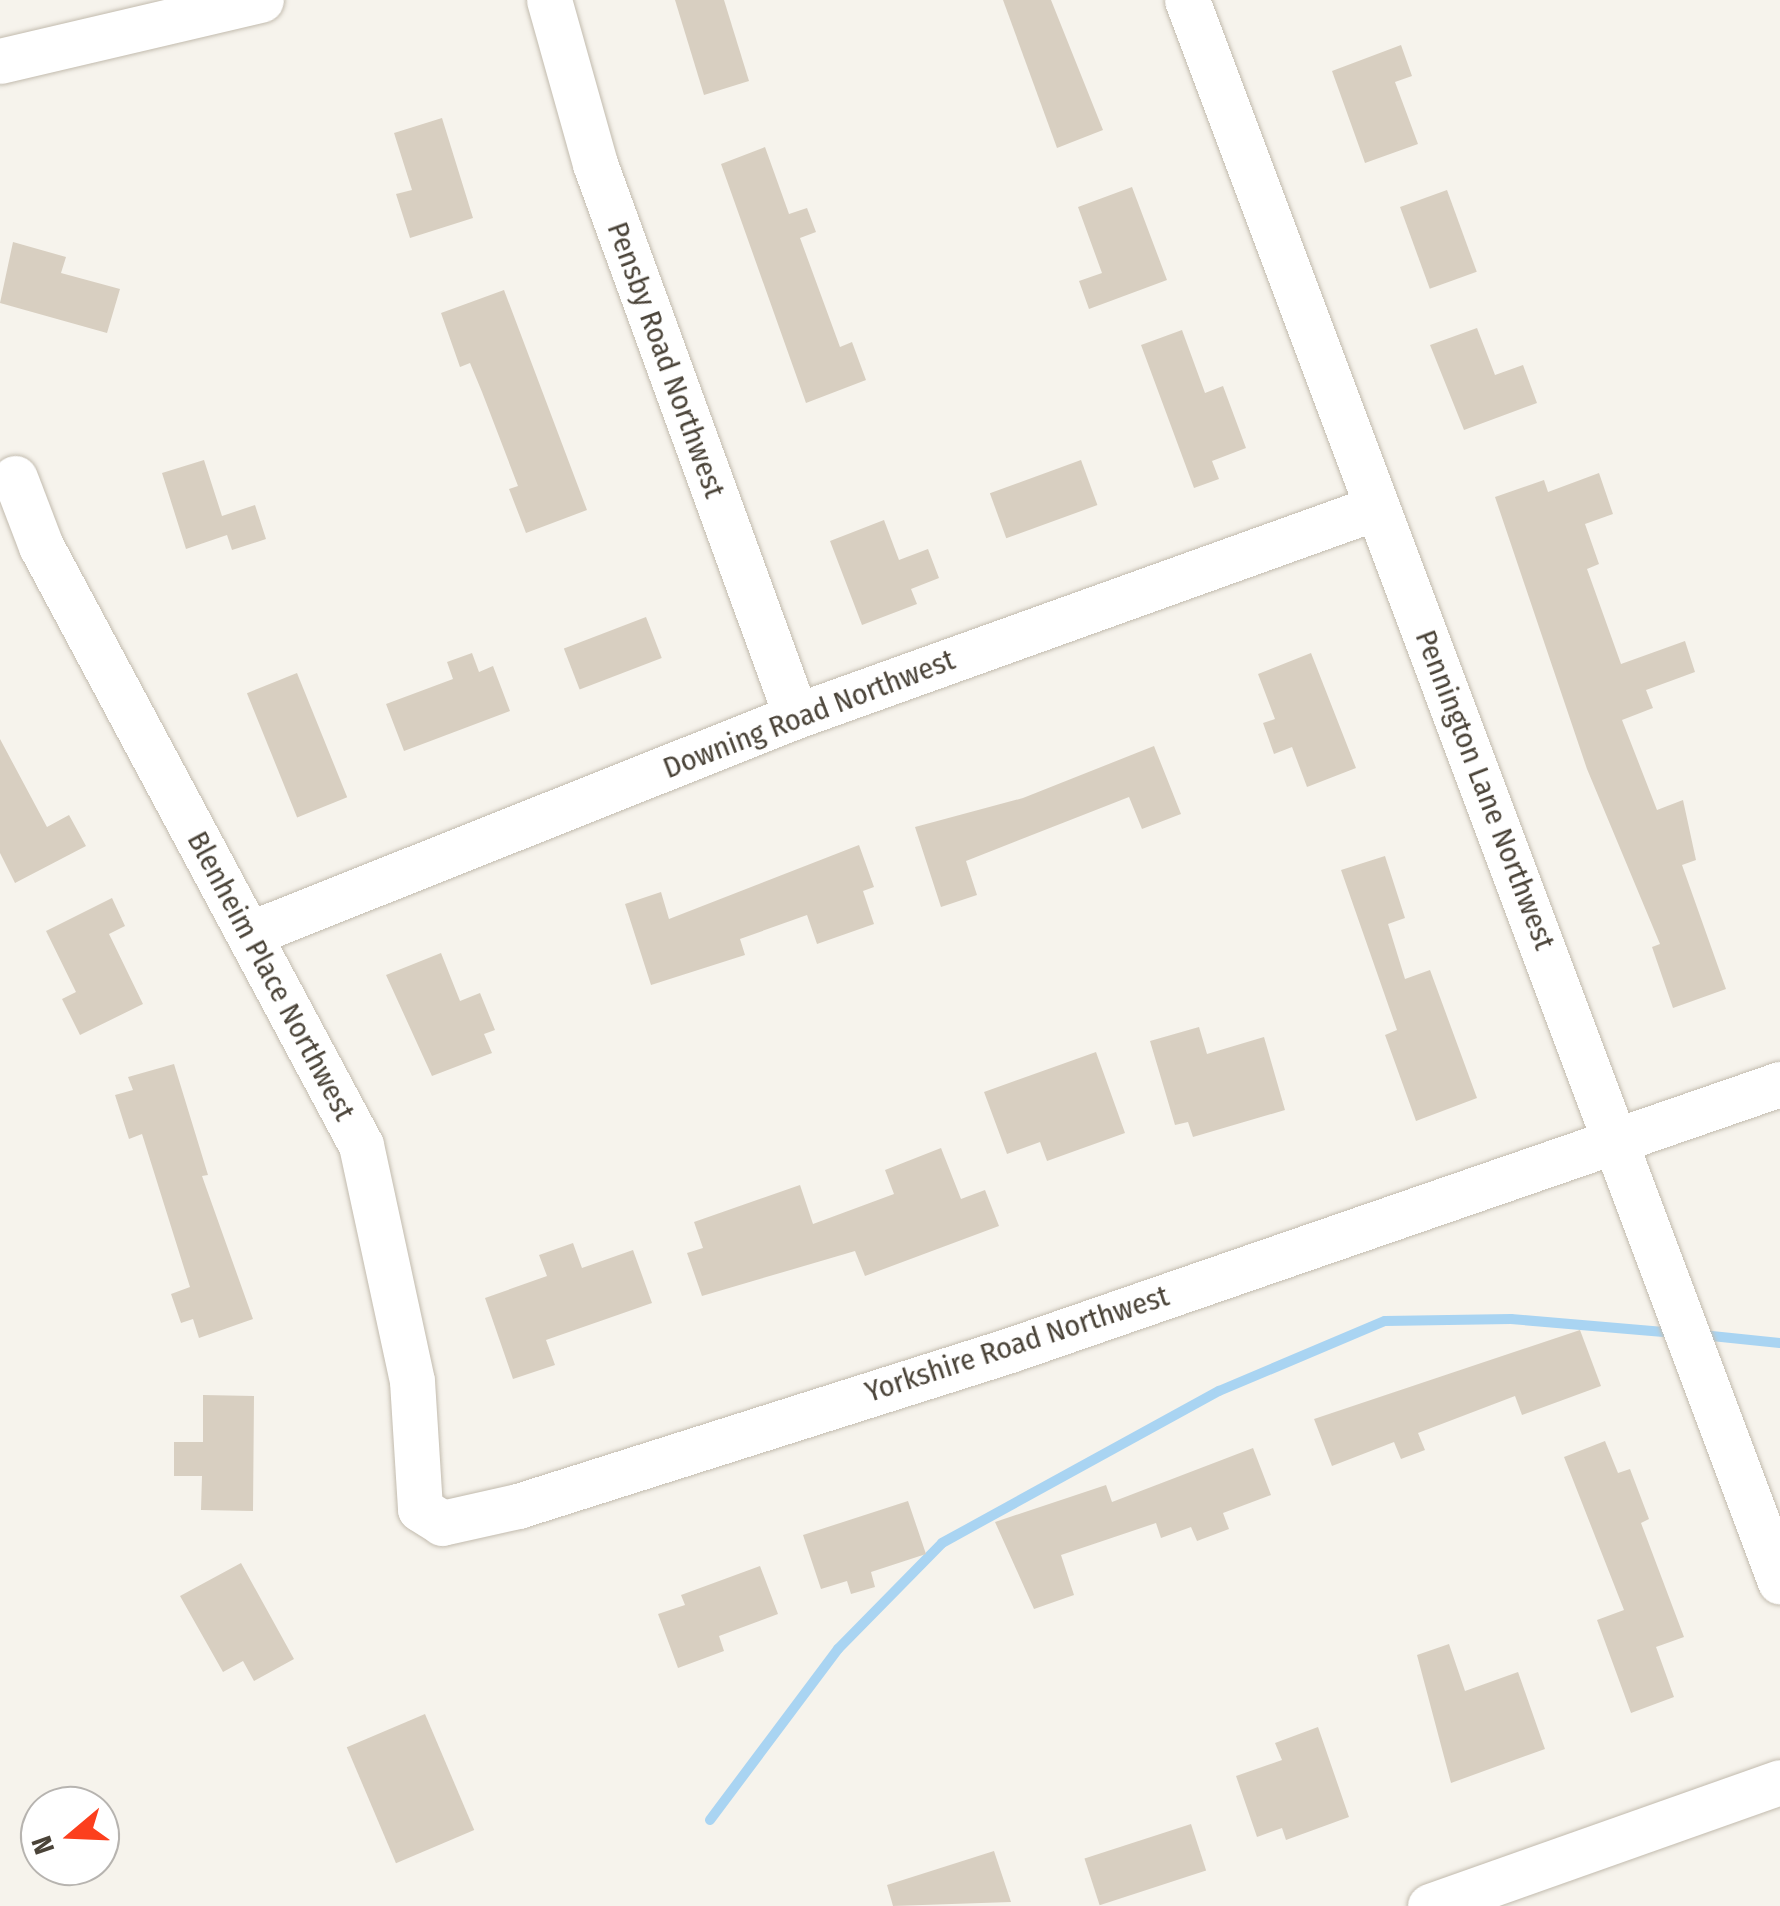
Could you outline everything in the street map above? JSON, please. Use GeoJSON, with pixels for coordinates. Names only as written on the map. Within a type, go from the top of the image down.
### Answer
{"type":"FeatureCollection","features":[{"type":"Feature","properties":{"kind":"street"},"geometry":{"type":"LineString","coordinates":[[0,61],[141,14],[262,0]]}},
{"type":"Feature","properties":{"kind":"street","name":"Pensby Road Northwest"},"geometry":{"type":"LineString","coordinates":[[549,0],[595,164],[796,716]]}},
{"type":"Feature","properties":{"kind":"street","name":"Pennington Lane Northwest"},"geometry":{"type":"LineString","coordinates":[[1188,0],[1780,1582]]}},
{"type":"Feature","properties":{"kind":"street","name":"Blenheim Place Northwest"},"geometry":{"type":"LineString","coordinates":[[15,478],[41,546],[361,1145],[412,1381],[420,1509]]}},
{"type":"Feature","properties":{"kind":"street","name":"Downing Road Northwest"},"geometry":{"type":"LineString","coordinates":[[249,934],[796,716],[1375,508]]}},
{"type":"Feature","properties":{"kind":"street","name":"Yorkshire Road Northwest"},"geometry":{"type":"LineString","coordinates":[[420,1509],[442,1523],[518,1506],[1614,1146],[1780,1084]]}},
{"type":"Feature","properties":{"kind":"street"},"geometry":{"type":"LineString","coordinates":[[1430,1906],[1780,1782]]}},
{"type":"Feature","properties":{"kind":"building"},"geometry":{"type":"Polygon","coordinates":[[[675,0],[724,0],[749,81],[704,95],[675,0]]]}},
{"type":"Feature","properties":{"kind":"building"},"geometry":{"type":"Polygon","coordinates":[[[1003,0],[1051,0],[1103,130],[1057,148],[1003,0]]]}},
{"type":"Feature","properties":{"kind":"building"},"geometry":{"type":"Polygon","coordinates":[[[1401,45],[1412,76],[1395,82],[1418,144],[1365,163],[1332,71],[1401,45]]]}},
{"type":"Feature","properties":{"kind":"building"},"geometry":{"type":"Polygon","coordinates":[[[442,118],[473,218],[410,238],[396,194],[412,190],[394,133],[442,118]]]}},
{"type":"Feature","properties":{"kind":"building"},"geometry":{"type":"Polygon","coordinates":[[[765,147],[789,214],[807,208],[816,232],[800,238],[840,347],[852,342],[866,380],[806,403],[721,164],[765,147]]]}},
{"type":"Feature","properties":{"kind":"building"},"geometry":{"type":"Polygon","coordinates":[[[1132,187],[1167,280],[1089,309],[1079,281],[1102,273],[1078,207],[1132,187]]]}},
{"type":"Feature","properties":{"kind":"building"},"geometry":{"type":"Polygon","coordinates":[[[1447,190],[1477,272],[1430,289],[1400,207],[1447,190]]]}},
{"type":"Feature","properties":{"kind":"building"},"geometry":{"type":"Polygon","coordinates":[[[13,242],[66,257],[61,273],[120,289],[107,333],[0,303],[13,242]]]}},
{"type":"Feature","properties":{"kind":"building"},"geometry":{"type":"Polygon","coordinates":[[[504,290],[587,510],[526,533],[509,489],[518,486],[482,392],[470,363],[460,367],[441,313],[504,290]]]}},
{"type":"Feature","properties":{"kind":"building"},"geometry":{"type":"Polygon","coordinates":[[[1477,328],[1495,375],[1523,365],[1537,403],[1464,430],[1430,345],[1477,328]]]}},
{"type":"Feature","properties":{"kind":"building"},"geometry":{"type":"Polygon","coordinates":[[[1182,330],[1205,393],[1223,386],[1246,448],[1212,461],[1219,479],[1194,488],[1141,345],[1182,330]]]}},
{"type":"Feature","properties":{"kind":"building"},"geometry":{"type":"Polygon","coordinates":[[[204,460],[222,516],[255,505],[266,539],[232,550],[227,535],[186,549],[162,473],[204,460]]]}},
{"type":"Feature","properties":{"kind":"building"},"geometry":{"type":"Polygon","coordinates":[[[1081,460],[1097,505],[1006,538],[990,493],[1081,460]]]}},
{"type":"Feature","properties":{"kind":"building"},"geometry":{"type":"Polygon","coordinates":[[[1599,473],[1613,514],[1585,524],[1599,564],[1587,569],[1621,664],[1685,641],[1695,672],[1646,690],[1653,708],[1622,720],[1657,810],[1683,800],[1696,860],[1682,865],[1726,989],[1673,1008],[1652,947],[1660,944],[1587,769],[1495,497],[1544,480],[1548,492],[1599,473]]]}},
{"type":"Feature","properties":{"kind":"building"},"geometry":{"type":"Polygon","coordinates":[[[884,520],[899,560],[928,549],[939,578],[911,589],[917,604],[862,625],[830,541],[884,520]]]}},
{"type":"Feature","properties":{"kind":"building"},"geometry":{"type":"Polygon","coordinates":[[[646,617],[662,658],[580,690],[564,649],[646,617]]]}},
{"type":"Feature","properties":{"kind":"building"},"geometry":{"type":"Polygon","coordinates":[[[472,653],[479,672],[493,666],[510,711],[404,751],[386,704],[453,679],[447,662],[472,653]]]}},
{"type":"Feature","properties":{"kind":"building"},"geometry":{"type":"Polygon","coordinates":[[[1311,653],[1356,768],[1307,787],[1292,747],[1274,754],[1263,723],[1275,719],[1258,674],[1311,653]]]}},
{"type":"Feature","properties":{"kind":"building"},"geometry":{"type":"Polygon","coordinates":[[[297,673],[347,797],[297,817],[247,693],[297,673]]]}},
{"type":"Feature","properties":{"kind":"building"},"geometry":{"type":"Polygon","coordinates":[[[0,739],[47,827],[69,815],[86,846],[15,883],[0,853],[0,739]]]}},
{"type":"Feature","properties":{"kind":"building"},"geometry":{"type":"Polygon","coordinates":[[[1154,746],[1181,814],[1142,829],[1129,797],[966,861],[977,895],[941,907],[915,827],[1023,798],[1154,746]]]}},
{"type":"Feature","properties":{"kind":"building"},"geometry":{"type":"Polygon","coordinates":[[[859,845],[874,887],[863,891],[874,924],[817,944],[807,915],[740,939],[745,955],[651,985],[625,904],[661,892],[669,919],[859,845]]]}},
{"type":"Feature","properties":{"kind":"building"},"geometry":{"type":"Polygon","coordinates":[[[1385,856],[1405,918],[1388,924],[1405,979],[1430,970],[1477,1098],[1416,1121],[1385,1035],[1397,1030],[1341,870],[1385,856]]]}},
{"type":"Feature","properties":{"kind":"building"},"geometry":{"type":"Polygon","coordinates":[[[112,898],[125,926],[109,934],[143,1004],[80,1035],[62,999],[76,992],[46,931],[112,898]]]}},
{"type":"Feature","properties":{"kind":"building"},"geometry":{"type":"Polygon","coordinates":[[[441,953],[460,1001],[480,993],[495,1030],[484,1034],[492,1053],[432,1076],[386,975],[441,953]]]}},
{"type":"Feature","properties":{"kind":"building"},"geometry":{"type":"Polygon","coordinates":[[[1199,1027],[1207,1054],[1264,1037],[1285,1110],[1193,1137],[1188,1122],[1175,1125],[1150,1041],[1199,1027]]]}},
{"type":"Feature","properties":{"kind":"building"},"geometry":{"type":"Polygon","coordinates":[[[1096,1052],[1125,1133],[1047,1161],[1040,1142],[1007,1154],[984,1092],[1096,1052]]]}},
{"type":"Feature","properties":{"kind":"building"},"geometry":{"type":"Polygon","coordinates":[[[174,1064],[208,1175],[202,1176],[253,1319],[199,1338],[193,1319],[181,1323],[171,1294],[190,1287],[142,1134],[129,1139],[115,1095],[133,1090],[128,1077],[174,1064]]]}},
{"type":"Feature","properties":{"kind":"building"},"geometry":{"type":"Polygon","coordinates":[[[941,1148],[961,1199],[985,1190],[999,1226],[865,1276],[855,1251],[702,1296],[687,1253],[703,1248],[694,1222],[800,1185],[813,1224],[894,1194],[885,1170],[941,1148]]]}},
{"type":"Feature","properties":{"kind":"building"},"geometry":{"type":"Polygon","coordinates":[[[573,1243],[582,1268],[633,1250],[652,1303],[546,1340],[555,1365],[513,1379],[485,1298],[547,1276],[539,1255],[573,1243]]]}},
{"type":"Feature","properties":{"kind":"building"},"geometry":{"type":"Polygon","coordinates":[[[1580,1330],[1601,1386],[1522,1415],[1515,1396],[1418,1433],[1425,1450],[1401,1459],[1394,1442],[1332,1466],[1314,1419],[1580,1330]]]}},
{"type":"Feature","properties":{"kind":"building"},"geometry":{"type":"Polygon","coordinates":[[[203,1395],[254,1396],[253,1511],[201,1510],[202,1476],[174,1476],[174,1442],[203,1442],[203,1395]]]}},
{"type":"Feature","properties":{"kind":"building"},"geometry":{"type":"Polygon","coordinates":[[[1605,1441],[1618,1473],[1630,1469],[1649,1519],[1641,1523],[1684,1637],[1656,1647],[1674,1697],[1631,1713],[1597,1620],[1624,1610],[1564,1457],[1605,1441]]]}},
{"type":"Feature","properties":{"kind":"building"},"geometry":{"type":"Polygon","coordinates":[[[1253,1448],[1271,1495],[1223,1513],[1229,1529],[1197,1541],[1191,1527],[1161,1538],[1156,1523],[1061,1555],[1074,1595],[1034,1609],[995,1522],[1106,1485],[1112,1502],[1253,1448]]]}},
{"type":"Feature","properties":{"kind":"building"},"geometry":{"type":"Polygon","coordinates":[[[908,1501],[926,1554],[871,1572],[875,1587],[851,1594],[847,1581],[821,1589],[803,1535],[908,1501]]]}},
{"type":"Feature","properties":{"kind":"building"},"geometry":{"type":"Polygon","coordinates":[[[241,1563],[294,1659],[254,1681],[243,1661],[223,1672],[180,1596],[241,1563]]]}},
{"type":"Feature","properties":{"kind":"building"},"geometry":{"type":"Polygon","coordinates":[[[760,1566],[778,1614],[719,1636],[724,1651],[678,1668],[658,1614],[685,1605],[681,1595],[760,1566]]]}},
{"type":"Feature","properties":{"kind":"building"},"geometry":{"type":"Polygon","coordinates":[[[1449,1644],[1465,1691],[1518,1672],[1545,1749],[1451,1783],[1417,1655],[1449,1644]]]}},
{"type":"Feature","properties":{"kind":"building"},"geometry":{"type":"Polygon","coordinates":[[[425,1714],[474,1830],[396,1863],[347,1747],[425,1714]]]}},
{"type":"Feature","properties":{"kind":"building"},"geometry":{"type":"Polygon","coordinates":[[[1318,1727],[1349,1817],[1286,1840],[1282,1828],[1257,1837],[1236,1776],[1282,1760],[1275,1743],[1318,1727]]]}},
{"type":"Feature","properties":{"kind":"building"},"geometry":{"type":"Polygon","coordinates":[[[1191,1824],[1206,1871],[1100,1905],[1084,1859],[1191,1824]]]}},
{"type":"Feature","properties":{"kind":"building"},"geometry":{"type":"Polygon","coordinates":[[[994,1851],[1011,1902],[893,1906],[887,1885],[994,1851]]]}},
{"type":"Feature","properties":{"kind":"waterway"},"geometry":{"type":"LineString","coordinates":[[710,1820],[838,1649],[942,1543],[1219,1391],[1385,1321],[1511,1319],[1675,1333]]}},
{"type":"Feature","properties":{"kind":"waterway"},"geometry":{"type":"LineString","coordinates":[[1702,1335],[1780,1343]]}}]}
